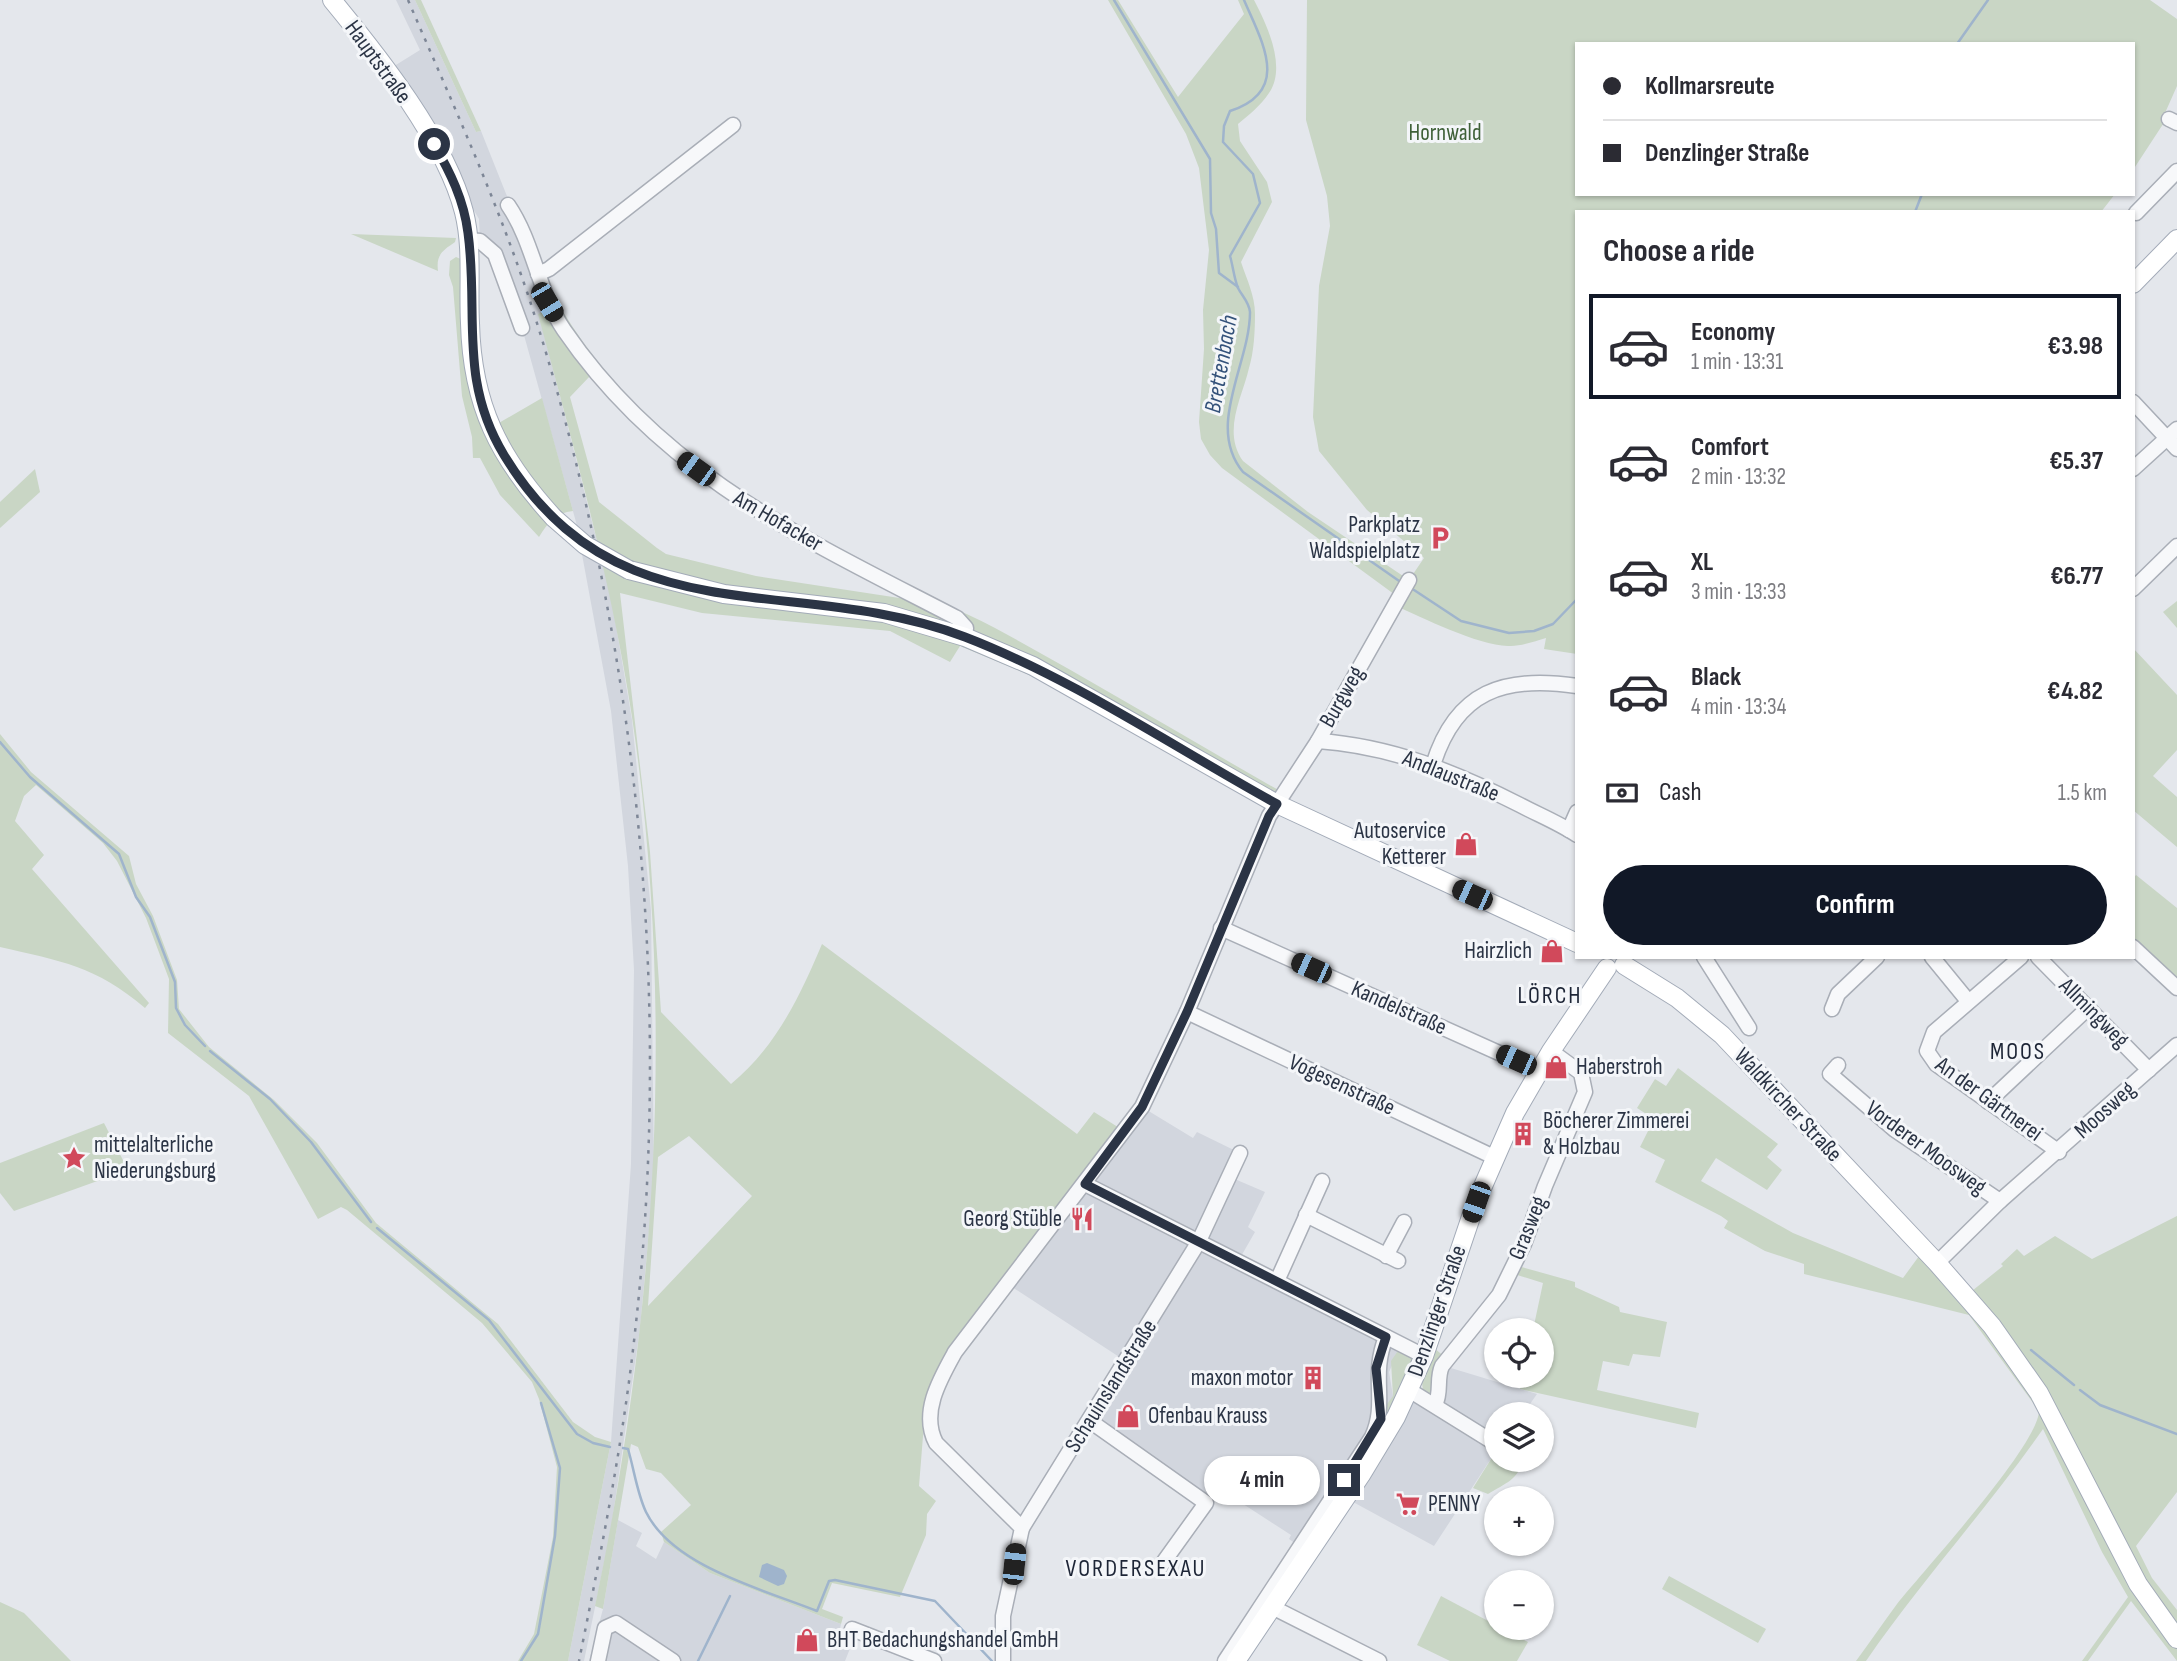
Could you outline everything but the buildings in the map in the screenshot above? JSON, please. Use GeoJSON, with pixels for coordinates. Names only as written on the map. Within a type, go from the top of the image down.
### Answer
{"type":"FeatureCollection","features":[{"type":"Feature","properties":{"kind":"main road","name":"Hauptstraße"},"geometry":{"type":"LineString","coordinates":[[332,0],[385,69],[447,167],[463,210],[469,240],[472,352],[477,388],[490,428],[522,484],[554,518],[585,545],[629,570],[724,594],[884,614],[965,637],[1032,666],[1277,804],[1575,942]]}},
{"type":"Feature","properties":{"kind":"main road"},"geometry":{"type":"LineString","coordinates":[[2135,282],[2177,239]]}},
{"type":"Feature","properties":{"kind":"main road","name":"Denzlinger Straße"},"geometry":{"type":"LineString","coordinates":[[1236,1661],[1244,1642],[1272,1607],[1361,1475],[1409,1390],[1476,1202],[1515,1113],[1551,1051],[1615,962]]}},
{"type":"Feature","properties":{"kind":"main road","name":"Waldkircher Straße"},"geometry":{"type":"LineString","coordinates":[[1615,962],[1677,998],[1723,1035],[1976,1307],[2039,1394],[2138,1584],[2177,1639]]}},
{"type":"Feature","properties":{"kind":"street"},"geometry":{"type":"LineString","coordinates":[[538,274],[549,269],[733,125]]}},
{"type":"Feature","properties":{"kind":"street"},"geometry":{"type":"LineString","coordinates":[[2136,213],[2177,172]]}},
{"type":"Feature","properties":{"kind":"street","name":"Am Hofacker"},"geometry":{"type":"LineString","coordinates":[[508,205],[547,302],[586,359],[619,398],[675,454],[716,484],[790,529],[957,618],[966,628],[965,637]]}},
{"type":"Feature","properties":{"kind":"street"},"geometry":{"type":"LineString","coordinates":[[469,240],[480,241],[495,254],[522,328]]}},
{"type":"Feature","properties":{"kind":"street"},"geometry":{"type":"LineString","coordinates":[[2135,404],[2174,439],[2135,468]]}},
{"type":"Feature","properties":{"kind":"street"},"geometry":{"type":"LineString","coordinates":[[2135,587],[2177,546]]}},
{"type":"Feature","properties":{"kind":"street","name":"Burgweg"},"geometry":{"type":"LineString","coordinates":[[1022,1528],[936,1443],[930,1431],[930,1409],[955,1352],[1142,1107],[1187,1012],[1269,816],[1318,741],[1406,584]]}},
{"type":"Feature","properties":{"kind":"street"},"geometry":{"type":"LineString","coordinates":[[1433,765],[1441,737],[1454,717],[1475,699],[1511,685],[1541,683],[1575,686]]}},
{"type":"Feature","properties":{"kind":"street","name":"Andlaustraße"},"geometry":{"type":"LineString","coordinates":[[1318,741],[1387,750],[1433,765],[1475,782],[1573,833]]}},
{"type":"Feature","properties":{"kind":"street","name":"Kandelstraße"},"geometry":{"type":"LineString","coordinates":[[1221,928],[1539,1071]]}},
{"type":"Feature","properties":{"kind":"street"},"geometry":{"type":"LineString","coordinates":[[2135,949],[2177,989]]}},
{"type":"Feature","properties":{"kind":"street"},"geometry":{"type":"LineString","coordinates":[[1705,959],[1749,1028]]}},
{"type":"Feature","properties":{"kind":"street"},"geometry":{"type":"LineString","coordinates":[[1832,1009],[1838,994],[1875,959]]}},
{"type":"Feature","properties":{"kind":"street"},"geometry":{"type":"LineString","coordinates":[[1934,959],[1968,1001]]}},
{"type":"Feature","properties":{"kind":"street","name":"An der Gärtnerei"},"geometry":{"type":"LineString","coordinates":[[2019,959],[1934,1032],[1927,1051],[1936,1064],[2059,1152]]}},
{"type":"Feature","properties":{"kind":"street","name":"Allmingweg"},"geometry":{"type":"LineString","coordinates":[[2040,959],[2149,1070]]}},
{"type":"Feature","properties":{"kind":"street"},"geometry":{"type":"LineString","coordinates":[[1988,1102],[2088,1008]]}},
{"type":"Feature","properties":{"kind":"street","name":"Vogesenstraße"},"geometry":{"type":"LineString","coordinates":[[1187,1012],[1496,1158]]}},
{"type":"Feature","properties":{"kind":"street","name":"Moosweg"},"geometry":{"type":"LineString","coordinates":[[2000,1201],[2059,1152],[2177,1045]]}},
{"type":"Feature","properties":{"kind":"street","name":"Grasweg"},"geometry":{"type":"LineString","coordinates":[[1435,1405],[1439,1397],[1439,1373],[1442,1366],[1499,1295],[1524,1244],[1545,1186],[1585,1092],[1581,1073],[1551,1051]]}},
{"type":"Feature","properties":{"kind":"street","name":"Vorderer Moosweg"},"geometry":{"type":"LineString","coordinates":[[1838,1065],[1830,1073],[1895,1130],[2000,1201]]}},
{"type":"Feature","properties":{"kind":"street","name":"Schauinslandstraße"},"geometry":{"type":"LineString","coordinates":[[1022,1528],[1090,1422],[1198,1242],[1240,1153]]}},
{"type":"Feature","properties":{"kind":"street"},"geometry":{"type":"LineString","coordinates":[[1277,1281],[1322,1181]]}},
{"type":"Feature","properties":{"kind":"street"},"geometry":{"type":"LineString","coordinates":[[1085,1184],[1423,1356]]}},
{"type":"Feature","properties":{"kind":"street"},"geometry":{"type":"LineString","coordinates":[[1937,1263],[2000,1201]]}},
{"type":"Feature","properties":{"kind":"street"},"geometry":{"type":"LineString","coordinates":[[1306,1215],[1392,1258],[1404,1222]]}},
{"type":"Feature","properties":{"kind":"street","name":"Denzlinger Straße"},"geometry":{"type":"LineString","coordinates":[[1225,1661],[1244,1642],[1381,1419],[1376,1368],[1386,1337]]}},
{"type":"Feature","properties":{"kind":"street"},"geometry":{"type":"LineString","coordinates":[[1409,1390],[1484,1436]]}},
{"type":"Feature","properties":{"kind":"street"},"geometry":{"type":"LineString","coordinates":[[1090,1422],[1206,1503],[1160,1567]]}},
{"type":"Feature","properties":{"kind":"street"},"geometry":{"type":"LineString","coordinates":[[1003,1661],[1003,1616],[1022,1528]]}},
{"type":"Feature","properties":{"kind":"street"},"geometry":{"type":"LineString","coordinates":[[1272,1607],[1379,1661]]}},
{"type":"Feature","properties":{"kind":"street"},"geometry":{"type":"LineString","coordinates":[[598,1661],[605,1628],[616,1623],[673,1661]]}},
{"type":"Feature","properties":{"kind":"street"},"geometry":{"type":"LineString","coordinates":[[852,1629],[934,1661]]}},
{"type":"Feature","properties":{"kind":"shaded area"},"geometry":{"type":"Polygon","coordinates":[[[396,0],[415,0],[476,132],[481,131],[538,274],[531,278],[546,311],[539,314],[611,596],[632,720],[651,910],[654,1177],[640,1328],[622,1453],[611,1529],[584,1661],[568,1661],[611,1442],[631,1164],[634,970],[628,866],[611,711],[576,522],[522,328],[495,254],[480,241],[479,219],[391,68],[420,50],[396,0]]]}},
{"type":"Feature","properties":{"kind":"shaded area"},"geometry":{"type":"Polygon","coordinates":[[[1142,1107],[1193,1138],[1197,1132],[1240,1153],[1230,1177],[1265,1192],[1248,1227],[1255,1232],[1236,1265],[1400,1348],[1389,1372],[1393,1396],[1407,1385],[1427,1394],[1441,1365],[1484,1378],[1484,1388],[1517,1388],[1537,1394],[1531,1402],[1484,1402],[1484,1469],[1434,1546],[1342,1496],[1303,1549],[1289,1539],[1291,1535],[1220,1489],[1210,1503],[1103,1424],[1101,1415],[1130,1364],[1012,1287],[1142,1107]]]}},
{"type":"Feature","properties":{"kind":"shaded area"},"geometry":{"type":"Polygon","coordinates":[[[618,1520],[642,1533],[636,1546],[656,1559],[664,1542],[710,1573],[841,1624],[840,1629],[847,1632],[844,1641],[851,1646],[845,1661],[589,1661],[603,1609],[618,1520]]]}},
{"type":"Feature","properties":{"kind":"green space"},"geometry":{"type":"Polygon","coordinates":[[[415,0],[421,0],[481,131],[476,132],[415,0]]]}},
{"type":"Feature","properties":{"kind":"green space","name":"Hornwald"},"geometry":{"type":"Polygon","coordinates":[[[1108,0],[1118,0],[1178,97],[1244,14],[1238,0],[1254,0],[1273,46],[1276,71],[1269,93],[1259,106],[1238,124],[1240,141],[1267,182],[1272,202],[1241,262],[1252,294],[1255,321],[1252,355],[1234,426],[1237,450],[1243,461],[1308,512],[1409,580],[1424,558],[1367,510],[1319,451],[1313,417],[1319,286],[1330,226],[1327,196],[1306,120],[1307,0],[2150,0],[2177,19],[2177,86],[2165,113],[2169,115],[2135,167],[2135,42],[1575,42],[1575,196],[2113,196],[2103,210],[1575,210],[1575,654],[1544,649],[1546,638],[1513,646],[1481,641],[1394,605],[1398,597],[1222,468],[1210,455],[1201,439],[1199,422],[1204,349],[1203,310],[1209,250],[1199,168],[1186,134],[1108,0]]]}},
{"type":"Feature","properties":{"kind":"green space"},"geometry":{"type":"Polygon","coordinates":[[[351,234],[456,238],[439,257],[438,271],[351,234]]]}},
{"type":"Feature","properties":{"kind":"green space"},"geometry":{"type":"Polygon","coordinates":[[[456,257],[463,260],[485,388],[497,424],[542,398],[573,511],[553,519],[539,537],[500,495],[480,458],[473,458],[472,437],[462,396],[453,287],[449,275],[450,261],[456,257]]]}},
{"type":"Feature","properties":{"kind":"green space"},"geometry":{"type":"Polygon","coordinates":[[[542,272],[570,323],[605,370],[644,412],[688,451],[735,486],[834,548],[899,583],[995,628],[1280,791],[1265,807],[1034,677],[960,646],[950,662],[890,631],[702,613],[620,593],[650,852],[661,1012],[731,1084],[774,1037],[805,983],[822,944],[1077,1134],[1094,1112],[1121,1129],[959,1339],[925,1411],[919,1486],[936,1501],[927,1514],[926,1535],[900,1597],[832,1583],[822,1609],[843,1617],[841,1624],[710,1573],[664,1542],[661,1532],[691,1505],[661,1473],[646,1469],[638,1447],[631,1444],[603,1609],[595,1606],[616,1497],[633,1386],[645,1275],[653,1163],[656,1051],[653,940],[646,828],[632,717],[614,615],[591,514],[538,314],[545,311],[531,277],[542,272]],[[591,375],[570,397],[599,502],[657,548],[666,554],[756,576],[906,599],[753,515],[696,476],[641,430],[591,375]],[[689,1136],[658,1157],[648,1306],[752,1196],[689,1136]]]}},
{"type":"Feature","properties":{"kind":"green space"},"geometry":{"type":"Polygon","coordinates":[[[35,469],[40,492],[0,528],[0,502],[35,469]]]}},
{"type":"Feature","properties":{"kind":"green space"},"geometry":{"type":"Polygon","coordinates":[[[2177,601],[2177,628],[2163,612],[2177,601]]]}},
{"type":"Feature","properties":{"kind":"green space"},"geometry":{"type":"Polygon","coordinates":[[[2135,650],[2177,695],[2177,750],[2153,776],[2177,797],[2177,847],[2135,812],[2135,650]]]}},
{"type":"Feature","properties":{"kind":"green space"},"geometry":{"type":"Polygon","coordinates":[[[0,734],[31,772],[129,856],[136,884],[153,916],[177,980],[179,1009],[209,1047],[274,1100],[317,1143],[376,1223],[498,1324],[573,1422],[595,1437],[611,1442],[568,1661],[518,1661],[534,1634],[553,1537],[557,1467],[532,1382],[482,1323],[347,1210],[341,1207],[318,1219],[249,1096],[168,1033],[169,979],[146,918],[117,861],[103,843],[36,785],[24,796],[15,821],[44,855],[32,869],[149,1003],[145,1008],[110,983],[77,967],[0,947],[0,734]]]}},
{"type":"Feature","properties":{"kind":"green space"},"geometry":{"type":"Polygon","coordinates":[[[2135,876],[2177,908],[2177,980],[2135,941],[2135,876]]]}},
{"type":"Feature","properties":{"kind":"green space"},"geometry":{"type":"Polygon","coordinates":[[[1678,1068],[1778,1144],[1767,1157],[1782,1170],[1767,1190],[1716,1158],[1701,1181],[1793,1233],[1903,1278],[1922,1252],[1962,1299],[2003,1266],[2001,1264],[2017,1249],[2024,1256],[2055,1236],[2092,1259],[2177,1216],[2177,1492],[2136,1546],[2152,1578],[2177,1610],[2177,1661],[2131,1601],[2088,1661],[2082,1661],[2128,1597],[2102,1552],[2043,1429],[1866,1661],[1856,1661],[1897,1604],[2001,1478],[2034,1428],[2039,1411],[1969,1315],[1804,1274],[1804,1264],[1765,1251],[1724,1228],[1728,1221],[1721,1216],[1655,1182],[1665,1160],[1640,1147],[1654,1119],[1637,1108],[1655,1079],[1666,1086],[1678,1068]]]}},
{"type":"Feature","properties":{"kind":"green space"},"geometry":{"type":"Polygon","coordinates":[[[104,1123],[128,1170],[14,1211],[0,1193],[0,1163],[104,1123]]]}},
{"type":"Feature","properties":{"kind":"green space"},"geometry":{"type":"Polygon","coordinates":[[[1518,1266],[1575,1282],[1575,1287],[1619,1307],[1620,1312],[1667,1322],[1660,1357],[1633,1354],[1629,1366],[1603,1361],[1597,1390],[1699,1413],[1696,1428],[1520,1389],[1554,1388],[1554,1318],[1536,1318],[1543,1283],[1514,1274],[1518,1266]]]}},
{"type":"Feature","properties":{"kind":"green space"},"geometry":{"type":"Polygon","coordinates":[[[1400,1348],[1413,1358],[1414,1365],[1387,1419],[1387,1404],[1393,1396],[1391,1361],[1400,1348]]]}},
{"type":"Feature","properties":{"kind":"green space"},"geometry":{"type":"Polygon","coordinates":[[[1434,1348],[1446,1358],[1433,1398],[1423,1390],[1422,1383],[1434,1348]]]}},
{"type":"Feature","properties":{"kind":"green space"},"geometry":{"type":"Polygon","coordinates":[[[1484,1470],[1518,1472],[1502,1486],[1484,1486],[1484,1492],[1473,1488],[1484,1470]]]}},
{"type":"Feature","properties":{"kind":"green space"},"geometry":{"type":"Polygon","coordinates":[[[1669,1576],[1766,1629],[1758,1643],[1662,1589],[1669,1576]]]}},
{"type":"Feature","properties":{"kind":"green space"},"geometry":{"type":"Polygon","coordinates":[[[1441,1596],[1484,1619],[1484,1640],[1528,1642],[1517,1661],[1450,1661],[1417,1645],[1441,1596]]]}},
{"type":"Feature","properties":{"kind":"green space"},"geometry":{"type":"Polygon","coordinates":[[[0,1602],[24,1613],[71,1661],[0,1661],[0,1602]]]}},
{"type":"Feature","properties":{"kind":"water"},"geometry":{"type":"Polygon","coordinates":[[[767,1563],[784,1570],[787,1576],[784,1584],[778,1586],[759,1577],[762,1565],[767,1563]]]}},
{"type":"Feature","properties":{"kind":"waterway"},"geometry":{"type":"LineString","coordinates":[[1114,0],[1210,159],[1211,213],[1216,229],[1219,273],[1238,287]]}},
{"type":"Feature","properties":{"kind":"waterway","name":"Brettenbach"},"geometry":{"type":"LineString","coordinates":[[1244,0],[1264,48],[1267,64],[1261,91],[1249,102],[1230,111],[1224,126],[1223,142],[1253,174],[1260,203],[1230,256],[1235,280],[1250,312],[1244,352],[1229,415],[1228,435],[1232,454],[1243,472],[1402,583]]}},
{"type":"Feature","properties":{"kind":"waterway","name":"Brettenbach"},"geometry":{"type":"LineString","coordinates":[[1958,42],[1988,0]]}},
{"type":"Feature","properties":{"kind":"waterway","name":"Brettenbach"},"geometry":{"type":"LineString","coordinates":[[1916,210],[1921,196]]}},
{"type":"Feature","properties":{"kind":"waterway","name":"Brettenbach"},"geometry":{"type":"LineString","coordinates":[[1411,588],[1461,621],[1509,633],[1534,631],[1553,624],[1575,601]]}},
{"type":"Feature","properties":{"kind":"waterway"},"geometry":{"type":"LineString","coordinates":[[0,742],[30,777],[119,854],[136,897],[150,917],[175,982],[176,1008],[185,1025],[205,1046]]}},
{"type":"Feature","properties":{"kind":"waterway"},"geometry":{"type":"LineString","coordinates":[[210,1051],[270,1099],[311,1142],[371,1222]]}},
{"type":"Feature","properties":{"kind":"waterway"},"geometry":{"type":"LineString","coordinates":[[377,1228],[489,1320],[577,1434],[593,1443],[610,1447]]}},
{"type":"Feature","properties":{"kind":"waterway"},"geometry":{"type":"LineString","coordinates":[[2031,1350],[2074,1385]]}},
{"type":"Feature","properties":{"kind":"waterway"},"geometry":{"type":"LineString","coordinates":[[2080,1390],[2100,1405],[2177,1434]]}},
{"type":"Feature","properties":{"kind":"waterway"},"geometry":{"type":"LineString","coordinates":[[521,1661],[538,1634],[555,1536],[560,1468],[541,1403]]}},
{"type":"Feature","properties":{"kind":"waterway"},"geometry":{"type":"LineString","coordinates":[[623,1448],[628,1449],[646,1512],[659,1531],[677,1548],[698,1562],[747,1585],[817,1611],[829,1581],[835,1580],[935,1601],[992,1661]]}},
{"type":"Feature","properties":{"kind":"waterway"},"geometry":{"type":"LineString","coordinates":[[698,1661],[730,1596]]}},
{"type":"Feature","properties":{"kind":"railway"},"geometry":{"type":"LineString","coordinates":[[408,0],[503,225],[530,301],[567,426],[597,553],[620,682],[637,811],[647,942],[650,1072],[646,1202],[635,1332],[624,1415],[579,1661]]}},
{"type":"Feature","properties":{"kind":"place","name":"Parkplatz Waldspielplatz"},"geometry":{"type":"Point","coordinates":[1440,538]}},
{"type":"Feature","properties":{"kind":"place","name":"Autoservice Ketterer"},"geometry":{"type":"Point","coordinates":[1466,844]}},
{"type":"Feature","properties":{"kind":"place","name":"Hairzlich"},"geometry":{"type":"Point","coordinates":[1552,951]}},
{"type":"Feature","properties":{"kind":"place","name":"Haberstroh"},"geometry":{"type":"Point","coordinates":[1556,1067]}},
{"type":"Feature","properties":{"kind":"place","name":"Böcherer Zimmerei & Holzbau"},"geometry":{"type":"Point","coordinates":[1523,1134]}},
{"type":"Feature","properties":{"kind":"place","name":"mittelalterliche Niederungsburg"},"geometry":{"type":"Point","coordinates":[74,1158]}},
{"type":"Feature","properties":{"kind":"place","name":"Georg Stüble"},"geometry":{"type":"Point","coordinates":[1082,1219]}},
{"type":"Feature","properties":{"kind":"place","name":"maxon motor"},"geometry":{"type":"Point","coordinates":[1313,1378]}},
{"type":"Feature","properties":{"kind":"place","name":"Ofenbau Krauss"},"geometry":{"type":"Point","coordinates":[1128,1416]}},
{"type":"Feature","properties":{"kind":"place","name":"PENNY"},"geometry":{"type":"Point","coordinates":[1408,1504]}},
{"type":"Feature","properties":{"kind":"place","name":"BHT Bedachungshandel GmbH"},"geometry":{"type":"Point","coordinates":[807,1640]}},
{"type":"Feature","properties":{"kind":"district","name":"LÖRCH"},"geometry":{"type":"Point","coordinates":[1550,995]}},
{"type":"Feature","properties":{"kind":"district","name":"MOOS"},"geometry":{"type":"Point","coordinates":[2018,1051]}},
{"type":"Feature","properties":{"kind":"district","name":"VORDERSEXAU"},"geometry":{"type":"Point","coordinates":[1136,1568]}},
{"type":"Feature","properties":{"kind":"route"},"geometry":{"type":"LineString","coordinates":[[434,144],[456,188],[468,233],[472,352],[482,408],[502,452],[522,484],[554,518],[585,545],[629,570],[698,589],[884,614],[965,637],[1032,666],[1277,804],[1269,816],[1187,1012],[1142,1107],[1085,1184],[1386,1337],[1376,1368],[1381,1419],[1344,1480]]}}]}
